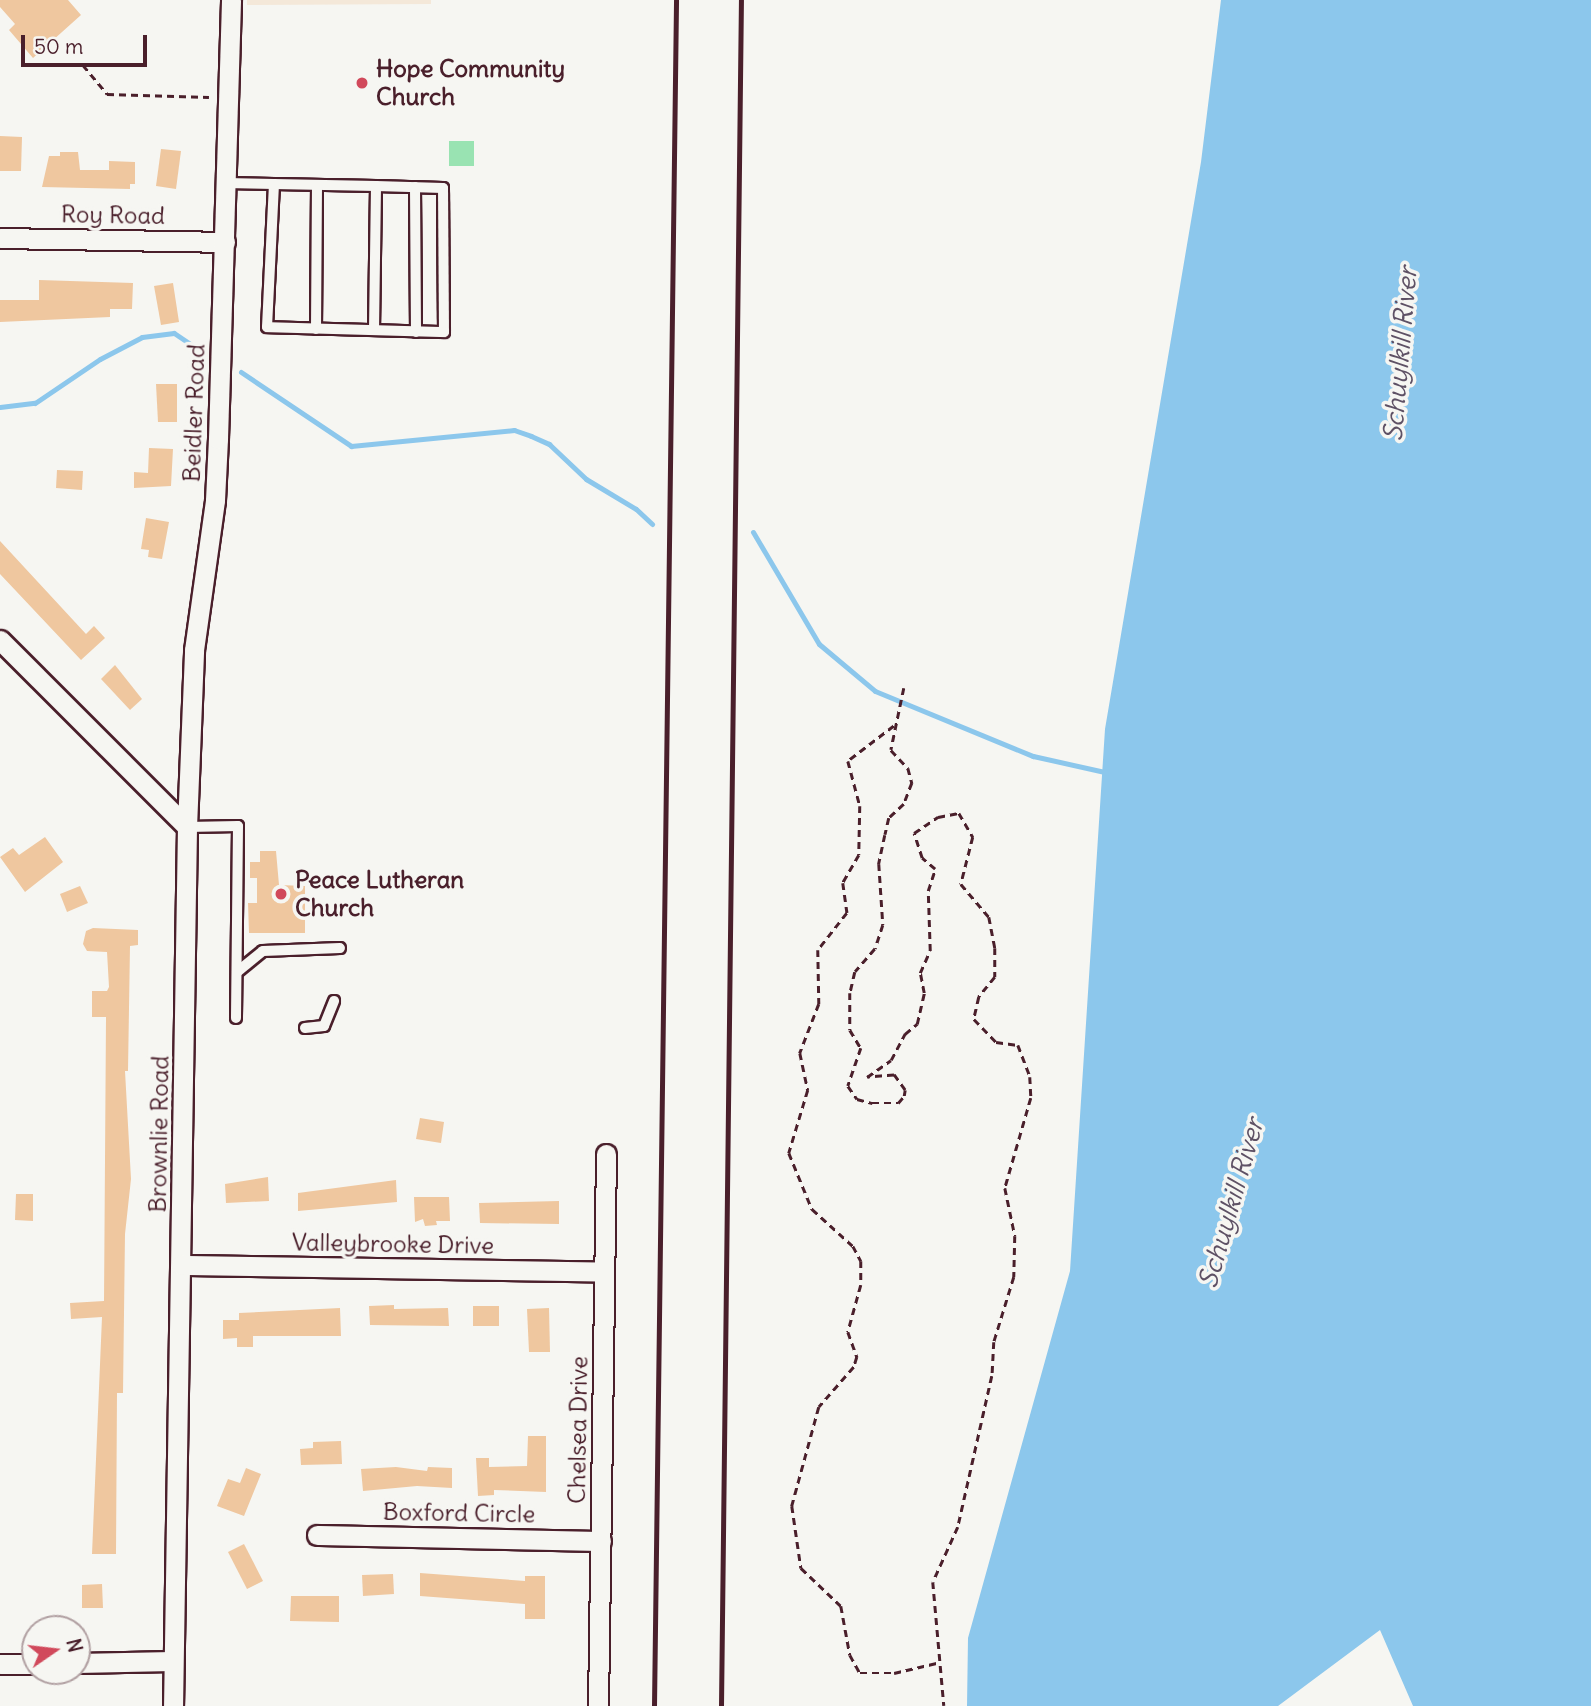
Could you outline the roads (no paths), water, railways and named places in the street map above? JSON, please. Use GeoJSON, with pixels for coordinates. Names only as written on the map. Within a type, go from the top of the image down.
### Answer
{"type":"FeatureCollection","features":[{"type":"Feature","properties":{"kind":"street","name":"Beidler Road"},"geometry":{"type":"LineString","coordinates":[[187,827],[194,650],[215,500],[231,0]]}},
{"type":"Feature","properties":{"kind":"street","name":"Roy Road"},"geometry":{"type":"LineString","coordinates":[[0,238],[225,242]]}},
{"type":"Feature","properties":{"kind":"street"},"geometry":{"type":"LineString","coordinates":[[0,640],[187,827]]}},
{"type":"Feature","properties":{"kind":"street","name":"Brownlie Road"},"geometry":{"type":"LineString","coordinates":[[173,1706],[187,827]]}},
{"type":"Feature","properties":{"kind":"street","name":"Chelsea Drive"},"geometry":{"type":"LineString","coordinates":[[598,1706],[606,1154]]}},
{"type":"Feature","properties":{"kind":"street","name":"Valleybrooke Drive"},"geometry":{"type":"LineString","coordinates":[[181,1265],[604,1272]]}},
{"type":"Feature","properties":{"kind":"street","name":"Boxford Circle"},"geometry":{"type":"LineString","coordinates":[[317,1535],[601,1541]]}},
{"type":"Feature","properties":{"kind":"street"},"geometry":{"type":"LineString","coordinates":[[91,1663],[172,1661]]}},
{"type":"Feature","properties":{"kind":"street"},"geometry":{"type":"LineString","coordinates":[[0,1664],[21,1664]]}},
{"type":"Feature","properties":{"kind":"lane"},"geometry":{"type":"LineString","coordinates":[[226,183],[376,186],[443,188],[444,332],[267,327],[274,184]]}},
{"type":"Feature","properties":{"kind":"lane"},"geometry":{"type":"LineString","coordinates":[[316,329],[317,185]]}},
{"type":"Feature","properties":{"kind":"lane"},"geometry":{"type":"LineString","coordinates":[[374,330],[376,186]]}},
{"type":"Feature","properties":{"kind":"lane"},"geometry":{"type":"LineString","coordinates":[[415,187],[415,332]]}},
{"type":"Feature","properties":{"kind":"lane"},"geometry":{"type":"LineString","coordinates":[[187,827],[238,825],[236,1018]]}},
{"type":"Feature","properties":{"kind":"lane"},"geometry":{"type":"LineString","coordinates":[[237,972],[263,951],[340,948]]}},
{"type":"Feature","properties":{"kind":"lane"},"geometry":{"type":"LineString","coordinates":[[305,1028],[324,1026],[334,1002]]}},
{"type":"Feature","properties":{"kind":"water","name":"Schuylkill River"},"geometry":{"type":"Polygon","coordinates":[[[1221,0],[1591,0],[1591,1706],[1413,1706],[1380,1630],[1278,1706],[967,1706],[968,1638],[1070,1271],[1105,729],[1201,162],[1221,0]]]}},
{"type":"Feature","properties":{"kind":"waterway"},"geometry":{"type":"LineString","coordinates":[[0,407],[35,403],[100,359],[142,337],[174,333],[198,349]]}},
{"type":"Feature","properties":{"kind":"waterway"},"geometry":{"type":"LineString","coordinates":[[241,372],[351,446],[514,430],[531,436],[549,444],[586,479],[636,509],[652,524]]}},
{"type":"Feature","properties":{"kind":"waterway"},"geometry":{"type":"LineString","coordinates":[[753,532],[819,644],[875,691],[1033,756],[1109,773]]}},
{"type":"Feature","properties":{"kind":"railway"},"geometry":{"type":"LineString","coordinates":[[654,1706],[676,0]]}},
{"type":"Feature","properties":{"kind":"railway"},"geometry":{"type":"LineString","coordinates":[[721,1706],[741,0]]}},
{"type":"Feature","properties":{"kind":"place","name":"Hope Community Church"},"geometry":{"type":"Point","coordinates":[362,83]}},
{"type":"Feature","properties":{"kind":"place","name":"Peace Lutheran Church"},"geometry":{"type":"Point","coordinates":[281,894]}}]}
